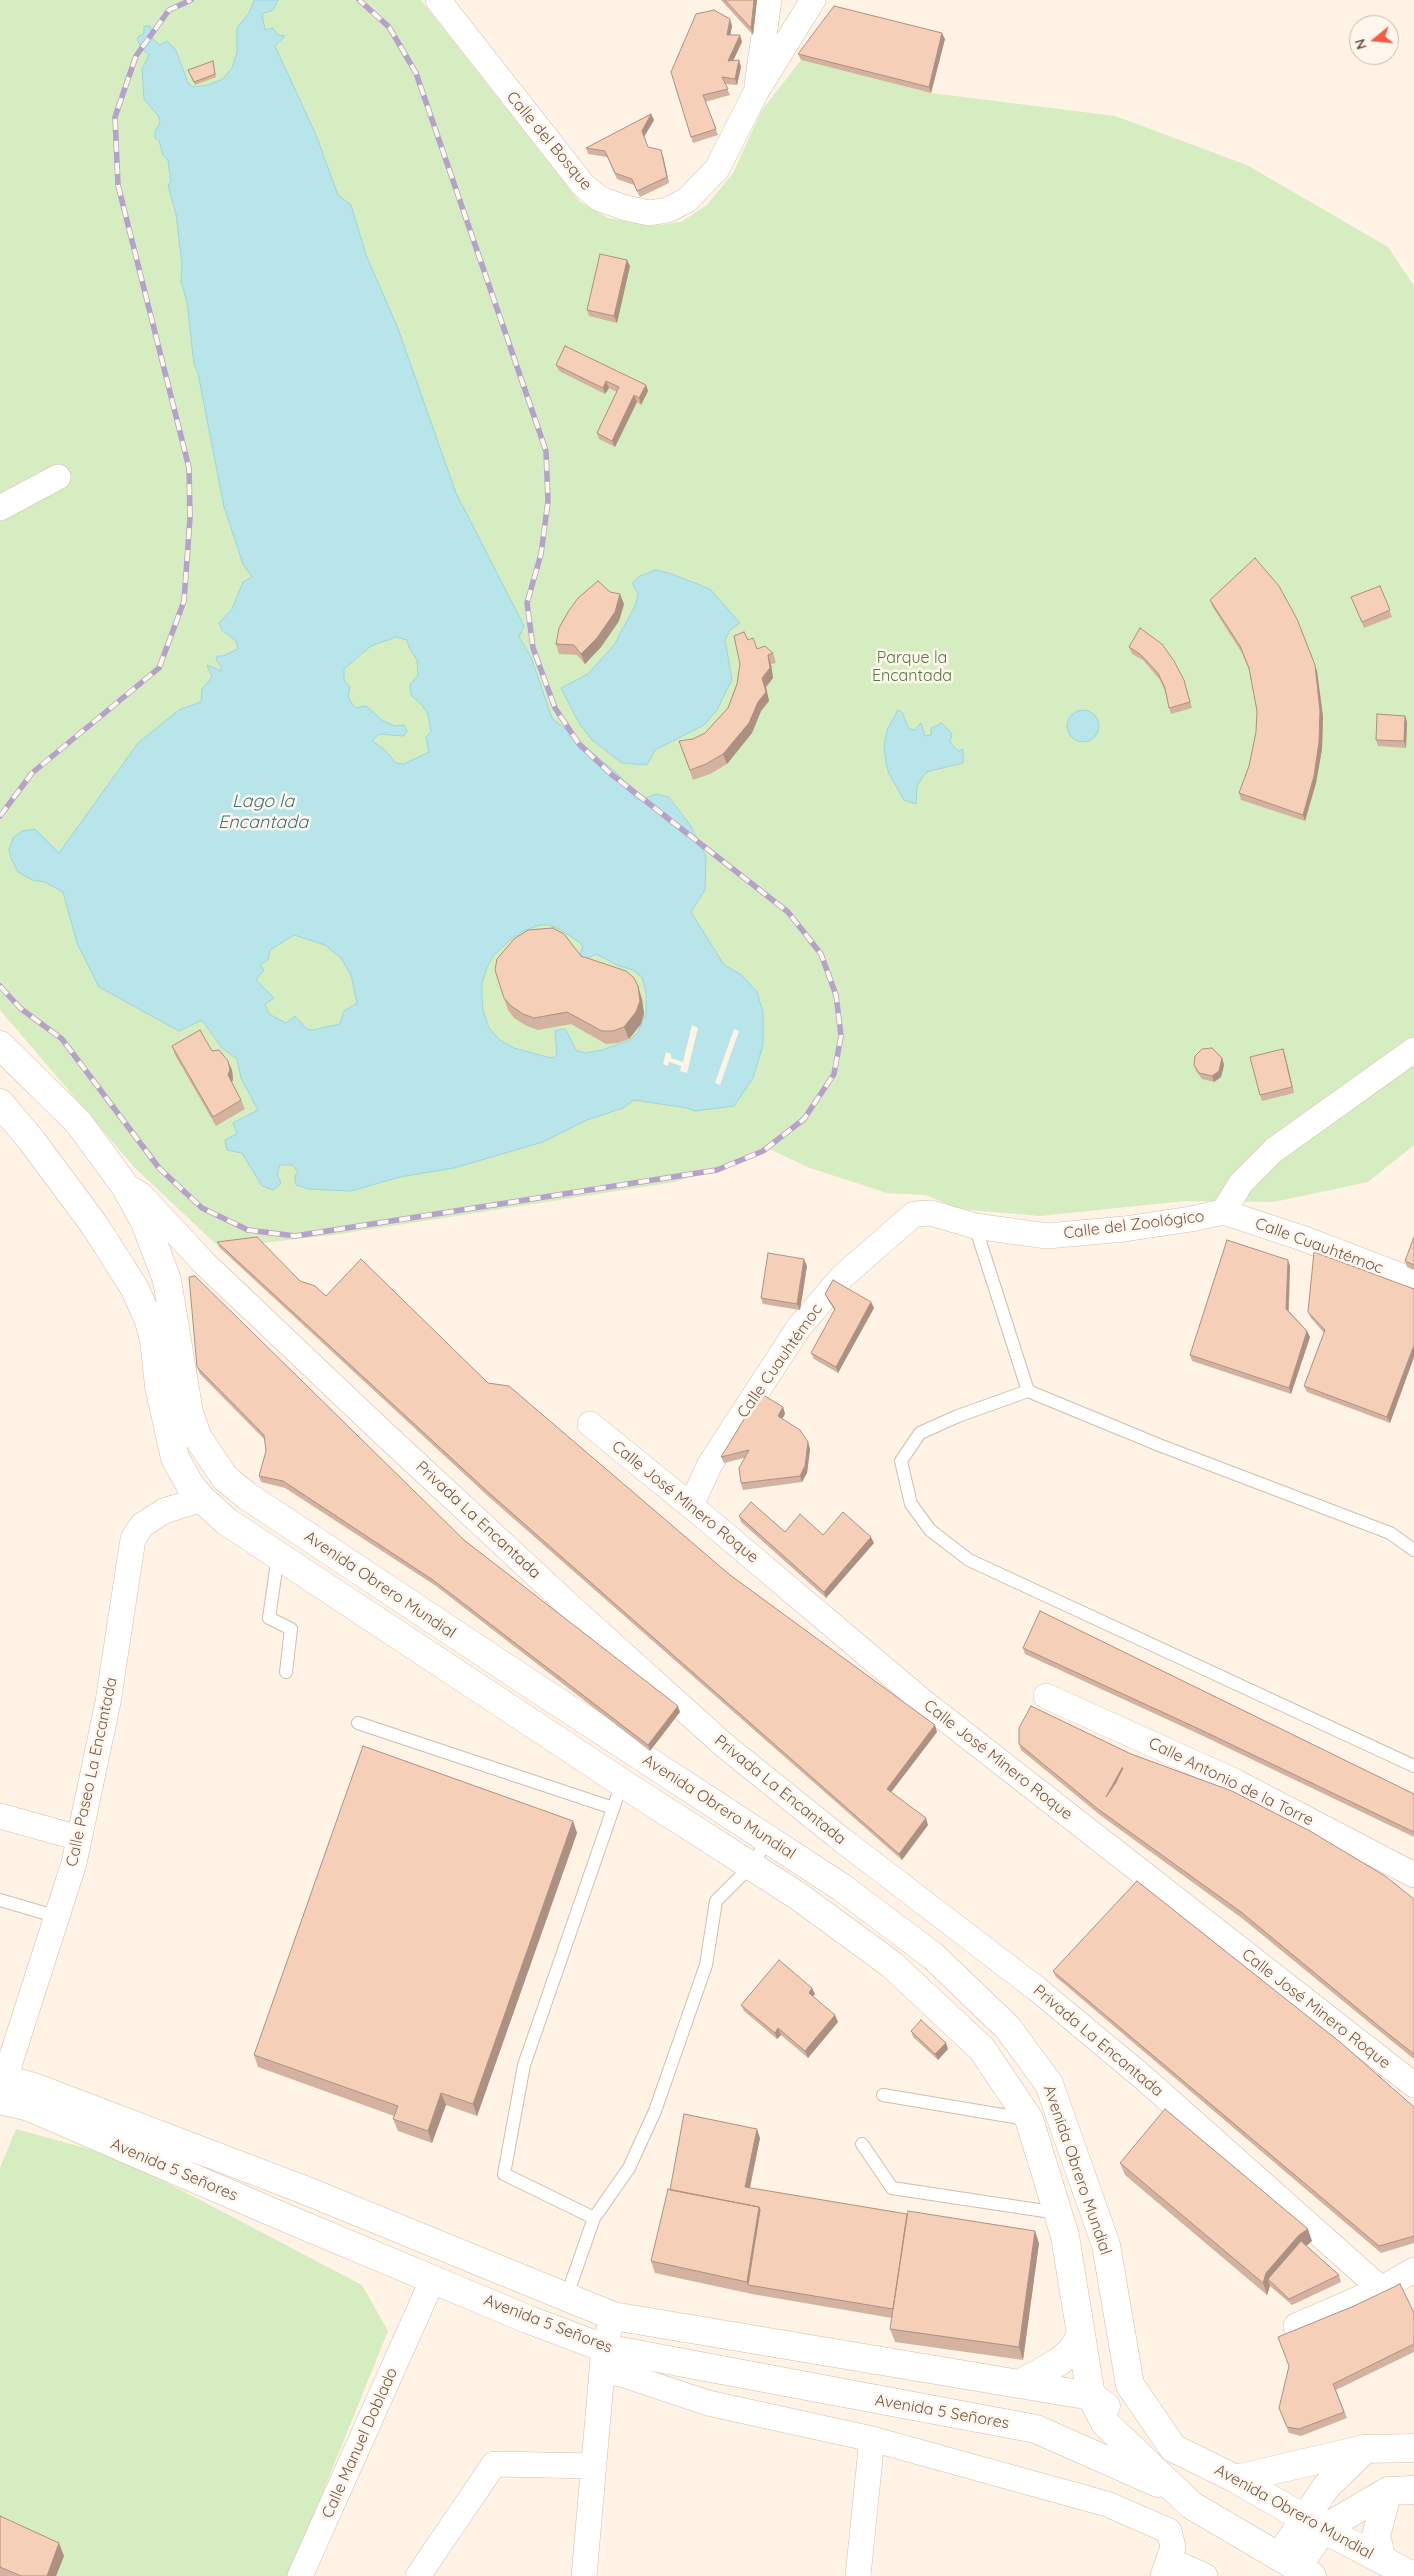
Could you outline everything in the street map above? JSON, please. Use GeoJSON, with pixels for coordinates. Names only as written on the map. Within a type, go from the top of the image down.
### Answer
{"type":"FeatureCollection","features":[{"type":"Feature","properties":{"kind":"main road","name":"Avenida Obrero Mundial"},"geometry":{"type":"LineString","coordinates":[[0,1045],[79,1123],[125,1186],[145,1222],[167,1280],[189,1413],[198,1438],[225,1478],[247,1496],[526,1682],[769,1838],[841,1887],[933,1956],[1008,2028],[1049,2084],[1106,2245],[1130,2385],[1173,2448],[1236,2479],[1413,2576]]}},
{"type":"Feature","properties":{"kind":"main road","name":"Avenida Obrero Mundial"},"geometry":{"type":"LineString","coordinates":[[0,1103],[32,1141],[95,1226],[135,1289],[149,1321],[154,1340],[159,1386],[175,1458],[190,1485],[202,1499],[226,1521],[618,1796],[751,1866],[798,1896],[891,1964],[982,2049],[1030,2119],[1065,2236],[1091,2396],[1191,2505],[1296,2567]]}},
{"type":"Feature","properties":{"kind":"main road","name":"Avenida 5 Señores"},"geometry":{"type":"LineString","coordinates":[[1,2086],[34,2087],[302,2189],[614,2316],[1091,2396]]}},
{"type":"Feature","properties":{"kind":"main road","name":"Avenida 5 Señores"},"geometry":{"type":"LineString","coordinates":[[1,2086],[29,2107],[433,2279],[603,2360],[1036,2429],[1176,2490]]}},
{"type":"Feature","properties":{"kind":"main road"},"geometry":{"type":"LineString","coordinates":[[286,2218],[302,2189]]}},
{"type":"Feature","properties":{"kind":"main road"},"geometry":{"type":"LineString","coordinates":[[1020,2384],[1060,2361],[1072,2350],[1081,2336]]}},
{"type":"Feature","properties":{"kind":"main road"},"geometry":{"type":"LineString","coordinates":[[1036,2429],[1089,2430],[1113,2419],[1130,2385]]}},
{"type":"Feature","properties":{"kind":"main road"},"geometry":{"type":"LineString","coordinates":[[1113,2419],[1173,2448]]}},
{"type":"Feature","properties":{"kind":"main road"},"geometry":{"type":"LineString","coordinates":[[1236,2479],[1365,2449],[1414,2448]]}},
{"type":"Feature","properties":{"kind":"main road"},"geometry":{"type":"LineString","coordinates":[[1296,2567],[1314,2523],[1326,2486],[1365,2449]]}},
{"type":"Feature","properties":{"kind":"main road"},"geometry":{"type":"LineString","coordinates":[[1314,2523],[1401,2491]]}},
{"type":"Feature","properties":{"kind":"main road"},"geometry":{"type":"LineString","coordinates":[[1382,2559],[1376,2536],[1401,2491]]}},
{"type":"Feature","properties":{"kind":"street","name":"Calle del Bosque"},"geometry":{"type":"LineString","coordinates":[[438,0],[582,185],[600,199],[626,208],[658,212],[687,200],[717,170],[756,92]]}},
{"type":"Feature","properties":{"kind":"street"},"geometry":{"type":"LineString","coordinates":[[756,92],[769,0]]}},
{"type":"Feature","properties":{"kind":"street"},"geometry":{"type":"LineString","coordinates":[[756,92],[813,0]]}},
{"type":"Feature","properties":{"kind":"street"},"geometry":{"type":"LineString","coordinates":[[0,508],[58,477]]}},
{"type":"Feature","properties":{"kind":"street","name":"Calle del Zoológico"},"geometry":{"type":"LineString","coordinates":[[914,1214],[932,1213],[975,1226],[1047,1236],[1124,1229],[1223,1212],[1241,1183],[1274,1150],[1414,1050]]}},
{"type":"Feature","properties":{"kind":"street","name":"Privada La Encantada"},"geometry":{"type":"LineString","coordinates":[[125,1186],[141,1195],[204,1262],[572,1608],[725,1746],[842,1840],[1037,1989],[1145,2079],[1381,2289]]}},
{"type":"Feature","properties":{"kind":"street","name":"Calle Cuauhtémoc"},"geometry":{"type":"LineString","coordinates":[[1223,1212],[1302,1238],[1414,1280]]}},
{"type":"Feature","properties":{"kind":"street","name":"Calle Cuauhtémoc"},"geometry":{"type":"LineString","coordinates":[[691,1505],[710,1464],[799,1327],[843,1276],[914,1214]]}},
{"type":"Feature","properties":{"kind":"street"},"geometry":{"type":"LineString","coordinates":[[167,1280],[173,1262],[181,1258],[204,1262]]}},
{"type":"Feature","properties":{"kind":"street","name":"Calle José Minero Roque"},"geometry":{"type":"LineString","coordinates":[[590,1424],[691,1505],[921,1700],[1414,2085]]}},
{"type":"Feature","properties":{"kind":"street","name":"Calle Paseo La Encantada"},"geometry":{"type":"LineString","coordinates":[[1,2086],[58,1917],[74,1863],[108,1702],[133,1539],[142,1525],[164,1511],[202,1499]]}},
{"type":"Feature","properties":{"kind":"street","name":"Calle Antonio de la Torre"},"geometry":{"type":"LineString","coordinates":[[1046,1696],[1234,1781],[1414,1875]]}},
{"type":"Feature","properties":{"kind":"street"},"geometry":{"type":"LineString","coordinates":[[0,1816],[79,1838]]}},
{"type":"Feature","properties":{"kind":"street"},"geometry":{"type":"LineString","coordinates":[[1296,2326],[1381,2289],[1414,2270]]}},
{"type":"Feature","properties":{"kind":"street","name":"Calle Manuel Doblado"},"geometry":{"type":"LineString","coordinates":[[300,2576],[433,2279]]}},
{"type":"Feature","properties":{"kind":"street"},"geometry":{"type":"LineString","coordinates":[[584,2576],[592,2466],[603,2360],[614,2316]]}},
{"type":"Feature","properties":{"kind":"street"},"geometry":{"type":"LineString","coordinates":[[603,2360],[621,2374],[708,2403],[872,2440],[1107,2504],[1169,2531],[1168,2561],[1205,2576]]}},
{"type":"Feature","properties":{"kind":"street"},"geometry":{"type":"LineString","coordinates":[[858,2576],[872,2440]]}},
{"type":"Feature","properties":{"kind":"street"},"geometry":{"type":"LineString","coordinates":[[418,2576],[494,2464],[592,2466]]}},
{"type":"Feature","properties":{"kind":"lane"},"geometry":{"type":"LineString","coordinates":[[975,1226],[1028,1391]]}},
{"type":"Feature","properties":{"kind":"lane"},"geometry":{"type":"LineString","coordinates":[[1414,1550],[1390,1533],[1159,1445],[1028,1391],[958,1416],[920,1433],[901,1461],[911,1504],[930,1530],[969,1560],[1414,1766]]}},
{"type":"Feature","properties":{"kind":"lane"},"geometry":{"type":"LineString","coordinates":[[278,1556],[268,1618],[291,1629],[286,1672]]}},
{"type":"Feature","properties":{"kind":"lane"},"geometry":{"type":"LineString","coordinates":[[358,1723],[618,1796],[524,2065],[504,2174],[594,2218]]}},
{"type":"Feature","properties":{"kind":"lane"},"geometry":{"type":"LineString","coordinates":[[566,2298],[594,2218],[629,2168],[655,2111],[706,1965],[716,1901],[751,1866],[769,1838]]}},
{"type":"Feature","properties":{"kind":"lane"},"geometry":{"type":"LineString","coordinates":[[0,1900],[58,1917]]}},
{"type":"Feature","properties":{"kind":"lane"},"geometry":{"type":"LineString","coordinates":[[883,2094],[1030,2119]]}},
{"type":"Feature","properties":{"kind":"lane"},"geometry":{"type":"LineString","coordinates":[[862,2144],[892,2188],[1058,2213]]}},
{"type":"Feature","properties":{"kind":"green space","name":"Parque la Encantada"},"geometry":{"type":"Polygon","coordinates":[[[0,0],[421,0],[579,201],[608,218],[652,226],[681,222],[707,205],[733,173],[762,110],[801,60],[931,93],[1115,116],[1247,165],[1388,247],[1414,286],[1414,1145],[1368,1182],[1274,1202],[1185,1201],[1040,1216],[959,1209],[926,1195],[887,1193],[810,1168],[769,1149],[675,1182],[340,1234],[220,1248],[134,1167],[0,1010],[0,0]]]}},
{"type":"Feature","properties":{"kind":"green space"},"geometry":{"type":"Polygon","coordinates":[[[16,2129],[118,2157],[362,2285],[388,2331],[289,2576],[0,2576],[0,2168],[16,2129]]]}},
{"type":"Feature","properties":{"kind":"water","name":"Lago la Encantada"},"geometry":{"type":"Polygon","coordinates":[[[254,0],[278,0],[273,10],[262,14],[265,30],[273,28],[278,35],[285,36],[275,46],[316,135],[338,195],[351,205],[366,255],[397,326],[456,493],[524,626],[519,637],[531,657],[552,718],[621,777],[636,799],[641,800],[656,794],[669,797],[691,826],[706,857],[705,890],[691,912],[724,965],[742,975],[757,992],[763,1012],[763,1045],[753,1078],[734,1106],[695,1111],[687,1108],[634,1100],[623,1108],[587,1120],[543,1142],[454,1168],[400,1177],[351,1191],[309,1189],[296,1185],[295,1176],[298,1171],[292,1165],[280,1165],[277,1174],[281,1183],[273,1190],[262,1186],[242,1153],[227,1150],[225,1140],[237,1134],[233,1123],[258,1110],[241,1078],[237,1059],[222,1048],[202,1020],[179,1031],[99,987],[77,943],[63,892],[45,882],[32,880],[18,872],[11,858],[9,849],[13,838],[22,831],[35,829],[59,853],[138,743],[179,710],[201,702],[202,689],[212,677],[207,665],[221,671],[221,666],[216,661],[217,656],[223,656],[238,649],[236,641],[222,630],[219,623],[232,609],[243,582],[252,577],[243,564],[224,507],[198,373],[194,364],[187,302],[181,281],[182,264],[176,214],[168,185],[171,182],[168,160],[163,155],[159,141],[155,138],[155,131],[160,123],[159,117],[144,99],[142,69],[149,55],[141,48],[137,38],[144,33],[144,26],[150,26],[153,39],[160,45],[167,41],[176,50],[188,83],[193,87],[208,85],[223,79],[232,68],[237,52],[237,28],[249,13],[254,0]],[[396,637],[371,646],[344,669],[344,680],[350,687],[348,697],[355,708],[366,706],[383,721],[395,726],[404,725],[407,731],[404,736],[379,734],[372,741],[384,749],[396,763],[404,764],[429,752],[426,737],[431,732],[428,714],[422,705],[411,695],[410,685],[418,675],[417,660],[407,640],[396,637]],[[540,925],[523,931],[493,956],[482,983],[483,1010],[489,1028],[500,1040],[514,1048],[551,1058],[557,1054],[555,1031],[566,1030],[576,1050],[585,1053],[602,1050],[630,1040],[638,1032],[646,1014],[646,992],[642,977],[633,970],[617,965],[596,954],[584,960],[580,954],[583,947],[581,943],[550,925],[540,925]],[[294,935],[270,950],[268,960],[260,965],[264,970],[256,980],[274,998],[265,1004],[269,1014],[286,1023],[295,1016],[307,1029],[313,1030],[340,1024],[344,1011],[357,1003],[351,975],[341,958],[325,945],[294,935]]]}},
{"type":"Feature","properties":{"kind":"water"},"geometry":{"type":"Polygon","coordinates":[[[656,570],[672,574],[710,589],[740,623],[730,630],[725,640],[732,679],[717,710],[704,725],[655,750],[647,765],[622,763],[593,741],[580,725],[561,688],[588,674],[614,645],[636,604],[638,594],[632,583],[640,576],[656,570]]]}},
{"type":"Feature","properties":{"kind":"water"},"geometry":{"type":"Polygon","coordinates":[[[898,710],[902,712],[909,729],[915,730],[921,723],[925,736],[931,735],[931,728],[942,723],[952,734],[950,742],[959,751],[963,749],[963,763],[926,772],[917,786],[916,804],[904,800],[889,774],[886,763],[884,746],[887,730],[898,710]]]}},
{"type":"Feature","properties":{"kind":"water"},"geometry":{"type":"Polygon","coordinates":[[[1083,710],[1095,714],[1099,726],[1095,738],[1083,742],[1071,738],[1067,726],[1071,714],[1083,710]]]}},
{"type":"Feature","properties":{"kind":"pier"},"geometry":{"type":"Polygon","coordinates":[[[692,1025],[698,1028],[687,1073],[680,1071],[681,1066],[669,1062],[668,1066],[663,1064],[666,1052],[671,1054],[671,1058],[683,1062],[692,1025]]]}},
{"type":"Feature","properties":{"kind":"pier"},"geometry":{"type":"Polygon","coordinates":[[[734,1029],[739,1031],[720,1085],[715,1083],[734,1029]]]}},
{"type":"Feature","properties":{"kind":"building"},"geometry":{"type":"Polygon","coordinates":[[[725,0],[754,0],[751,28],[725,0]]]}},
{"type":"Feature","properties":{"kind":"building"},"geometry":{"type":"Polygon","coordinates":[[[834,6],[942,33],[929,87],[798,54],[834,6]]]}},
{"type":"Feature","properties":{"kind":"building"},"geometry":{"type":"Polygon","coordinates":[[[714,10],[730,19],[727,35],[740,35],[728,61],[739,60],[735,79],[722,77],[728,89],[703,95],[716,129],[691,137],[671,72],[696,14],[714,10]]]}},
{"type":"Feature","properties":{"kind":"building"},"geometry":{"type":"Polygon","coordinates":[[[213,61],[215,74],[194,82],[188,70],[213,61]]]}},
{"type":"Feature","properties":{"kind":"building"},"geometry":{"type":"Polygon","coordinates":[[[651,114],[642,131],[648,147],[661,150],[667,177],[637,191],[632,179],[615,173],[605,151],[586,148],[651,114]]]}},
{"type":"Feature","properties":{"kind":"building"},"geometry":{"type":"Polygon","coordinates":[[[600,254],[627,260],[614,316],[587,310],[600,254]]]}},
{"type":"Feature","properties":{"kind":"building"},"geometry":{"type":"Polygon","coordinates":[[[565,346],[646,385],[639,398],[634,395],[612,441],[597,433],[619,387],[606,381],[603,388],[556,365],[565,346]]]}},
{"type":"Feature","properties":{"kind":"building"},"geometry":{"type":"Polygon","coordinates":[[[1255,558],[1279,586],[1297,619],[1315,665],[1320,711],[1319,742],[1314,776],[1303,815],[1239,793],[1249,766],[1256,732],[1257,711],[1249,668],[1240,646],[1210,600],[1255,558]]]}},
{"type":"Feature","properties":{"kind":"building"},"geometry":{"type":"Polygon","coordinates":[[[598,581],[610,592],[620,594],[615,612],[597,638],[581,654],[574,645],[556,644],[559,628],[568,612],[578,598],[598,581]]]}},
{"type":"Feature","properties":{"kind":"building"},"geometry":{"type":"Polygon","coordinates":[[[1380,586],[1390,610],[1362,622],[1351,597],[1380,586]]]}},
{"type":"Feature","properties":{"kind":"building"},"geometry":{"type":"Polygon","coordinates":[[[1140,628],[1162,644],[1174,661],[1184,680],[1190,702],[1169,708],[1165,688],[1158,673],[1140,654],[1129,647],[1140,628]]]}},
{"type":"Feature","properties":{"kind":"building"},"geometry":{"type":"Polygon","coordinates":[[[744,632],[748,640],[753,638],[757,649],[765,646],[773,653],[768,655],[770,668],[762,678],[766,692],[758,702],[749,723],[723,754],[706,764],[690,770],[679,741],[693,739],[705,733],[728,708],[737,684],[740,664],[734,636],[744,632]]]}},
{"type":"Feature","properties":{"kind":"building"},"geometry":{"type":"Polygon","coordinates":[[[1377,714],[1405,716],[1404,741],[1376,740],[1377,714]]]}},
{"type":"Feature","properties":{"kind":"building"},"geometry":{"type":"Polygon","coordinates":[[[553,928],[564,934],[581,956],[626,971],[634,978],[638,986],[640,1001],[636,1012],[624,1027],[613,1031],[602,1031],[567,1012],[534,1018],[523,1014],[504,998],[495,970],[497,959],[514,939],[528,930],[553,928]]]}},
{"type":"Feature","properties":{"kind":"building"},"geometry":{"type":"Polygon","coordinates":[[[200,1030],[212,1051],[219,1050],[228,1061],[230,1070],[228,1075],[241,1100],[213,1117],[172,1046],[200,1030]]]}},
{"type":"Feature","properties":{"kind":"building"},"geometry":{"type":"Polygon","coordinates":[[[1212,1048],[1222,1058],[1219,1071],[1212,1076],[1199,1073],[1194,1065],[1195,1056],[1202,1049],[1212,1048]]]}},
{"type":"Feature","properties":{"kind":"building"},"geometry":{"type":"Polygon","coordinates":[[[1283,1049],[1292,1087],[1260,1095],[1250,1057],[1283,1049]]]}},
{"type":"Feature","properties":{"kind":"building"},"geometry":{"type":"Polygon","coordinates":[[[257,1237],[300,1281],[315,1286],[326,1296],[361,1259],[488,1383],[509,1386],[730,1575],[935,1725],[887,1789],[926,1818],[899,1854],[487,1491],[217,1242],[257,1237]]]}},
{"type":"Feature","properties":{"kind":"building"},"geometry":{"type":"Polygon","coordinates":[[[1414,1237],[1414,1265],[1405,1261],[1414,1237]]]}},
{"type":"Feature","properties":{"kind":"building"},"geometry":{"type":"Polygon","coordinates":[[[1227,1240],[1288,1260],[1286,1309],[1307,1331],[1289,1388],[1190,1355],[1227,1240]]]}},
{"type":"Feature","properties":{"kind":"building"},"geometry":{"type":"Polygon","coordinates":[[[1314,1252],[1414,1289],[1414,1345],[1387,1417],[1304,1386],[1325,1330],[1308,1312],[1314,1252]]]}},
{"type":"Feature","properties":{"kind":"building"},"geometry":{"type":"Polygon","coordinates":[[[768,1253],[804,1259],[797,1304],[761,1298],[768,1253]]]}},
{"type":"Feature","properties":{"kind":"building"},"geometry":{"type":"Polygon","coordinates":[[[195,1276],[464,1540],[678,1706],[648,1745],[433,1580],[283,1481],[259,1476],[266,1451],[264,1435],[197,1367],[189,1277],[195,1276]]]}},
{"type":"Feature","properties":{"kind":"building"},"geometry":{"type":"Polygon","coordinates":[[[833,1280],[871,1302],[836,1367],[811,1353],[835,1309],[825,1294],[833,1280]]]}},
{"type":"Feature","properties":{"kind":"building"},"geometry":{"type":"Polygon","coordinates":[[[760,1393],[783,1407],[778,1416],[800,1430],[808,1442],[805,1466],[800,1476],[741,1483],[739,1468],[749,1450],[721,1457],[760,1393]]]}},
{"type":"Feature","properties":{"kind":"building"},"geometry":{"type":"Polygon","coordinates":[[[751,1502],[785,1532],[800,1514],[823,1535],[843,1512],[871,1537],[824,1592],[739,1516],[751,1502]]]}},
{"type":"Feature","properties":{"kind":"building"},"geometry":{"type":"Polygon","coordinates":[[[1040,1611],[1414,1794],[1414,1832],[1199,1729],[1023,1648],[1040,1611]]]}},
{"type":"Feature","properties":{"kind":"building"},"geometry":{"type":"Polygon","coordinates":[[[1031,1706],[1131,1754],[1232,1791],[1310,1831],[1385,1876],[1414,1899],[1414,2054],[1241,1912],[1098,1809],[1019,1744],[1019,1728],[1031,1706]],[[1122,1768],[1106,1797],[1115,1784],[1122,1768]]]}},
{"type":"Feature","properties":{"kind":"building"},"geometry":{"type":"Polygon","coordinates":[[[363,1746],[573,1821],[473,2104],[441,2093],[428,2131],[393,2119],[398,2106],[254,2055],[363,1746]]]}},
{"type":"Feature","properties":{"kind":"building"},"geometry":{"type":"Polygon","coordinates":[[[1137,1881],[1340,2042],[1414,2107],[1414,2236],[1379,2246],[1053,1971],[1137,1881]]]}},
{"type":"Feature","properties":{"kind":"building"},"geometry":{"type":"Polygon","coordinates":[[[779,1960],[812,1988],[809,1993],[835,2015],[805,2051],[778,2028],[775,2033],[741,2005],[779,1960]]]}},
{"type":"Feature","properties":{"kind":"building"},"geometry":{"type":"Polygon","coordinates":[[[921,2020],[946,2043],[935,2054],[911,2031],[921,2020]]]}},
{"type":"Feature","properties":{"kind":"building"},"geometry":{"type":"Polygon","coordinates":[[[1165,2109],[1308,2229],[1299,2235],[1266,2273],[1263,2283],[1120,2163],[1165,2109]]]}},
{"type":"Feature","properties":{"kind":"building"},"geometry":{"type":"Polygon","coordinates":[[[684,2114],[757,2129],[745,2187],[907,2214],[893,2309],[748,2285],[759,2207],[670,2190],[684,2114]]]}},
{"type":"Feature","properties":{"kind":"building"},"geometry":{"type":"Polygon","coordinates":[[[668,2189],[759,2207],[747,2282],[651,2261],[668,2189]]]}},
{"type":"Feature","properties":{"kind":"building"},"geometry":{"type":"Polygon","coordinates":[[[908,2211],[1035,2231],[1019,2347],[890,2329],[908,2211]]]}},
{"type":"Feature","properties":{"kind":"building"},"geometry":{"type":"Polygon","coordinates":[[[1301,2241],[1339,2275],[1289,2299],[1268,2279],[1301,2241]]]}},
{"type":"Feature","properties":{"kind":"building"},"geometry":{"type":"Polygon","coordinates":[[[1400,2284],[1414,2313],[1414,2344],[1333,2384],[1344,2412],[1299,2429],[1287,2427],[1279,2408],[1289,2366],[1278,2337],[1354,2306],[1400,2284]]]}},
{"type":"Feature","properties":{"kind":"building"},"geometry":{"type":"Polygon","coordinates":[[[0,2516],[59,2543],[47,2576],[21,2576],[0,2567],[0,2516]]]}},
{"type":"Feature","properties":{"kind":"railway"},"geometry":{"type":"LineString","coordinates":[[0,816],[32,773],[159,668],[184,601],[190,518],[189,468],[118,185],[115,117],[136,56],[169,10],[191,0]]}},
{"type":"Feature","properties":{"kind":"railway"},"geometry":{"type":"LineString","coordinates":[[0,986],[20,1008],[62,1039],[159,1168],[202,1208],[248,1230],[295,1236],[717,1170],[763,1151],[804,1119],[834,1074],[841,1036],[836,995],[821,954],[788,912],[611,774],[579,744],[555,708],[533,648],[527,603],[541,554],[548,501],[546,451],[416,73],[389,27],[359,0]]}}]}
